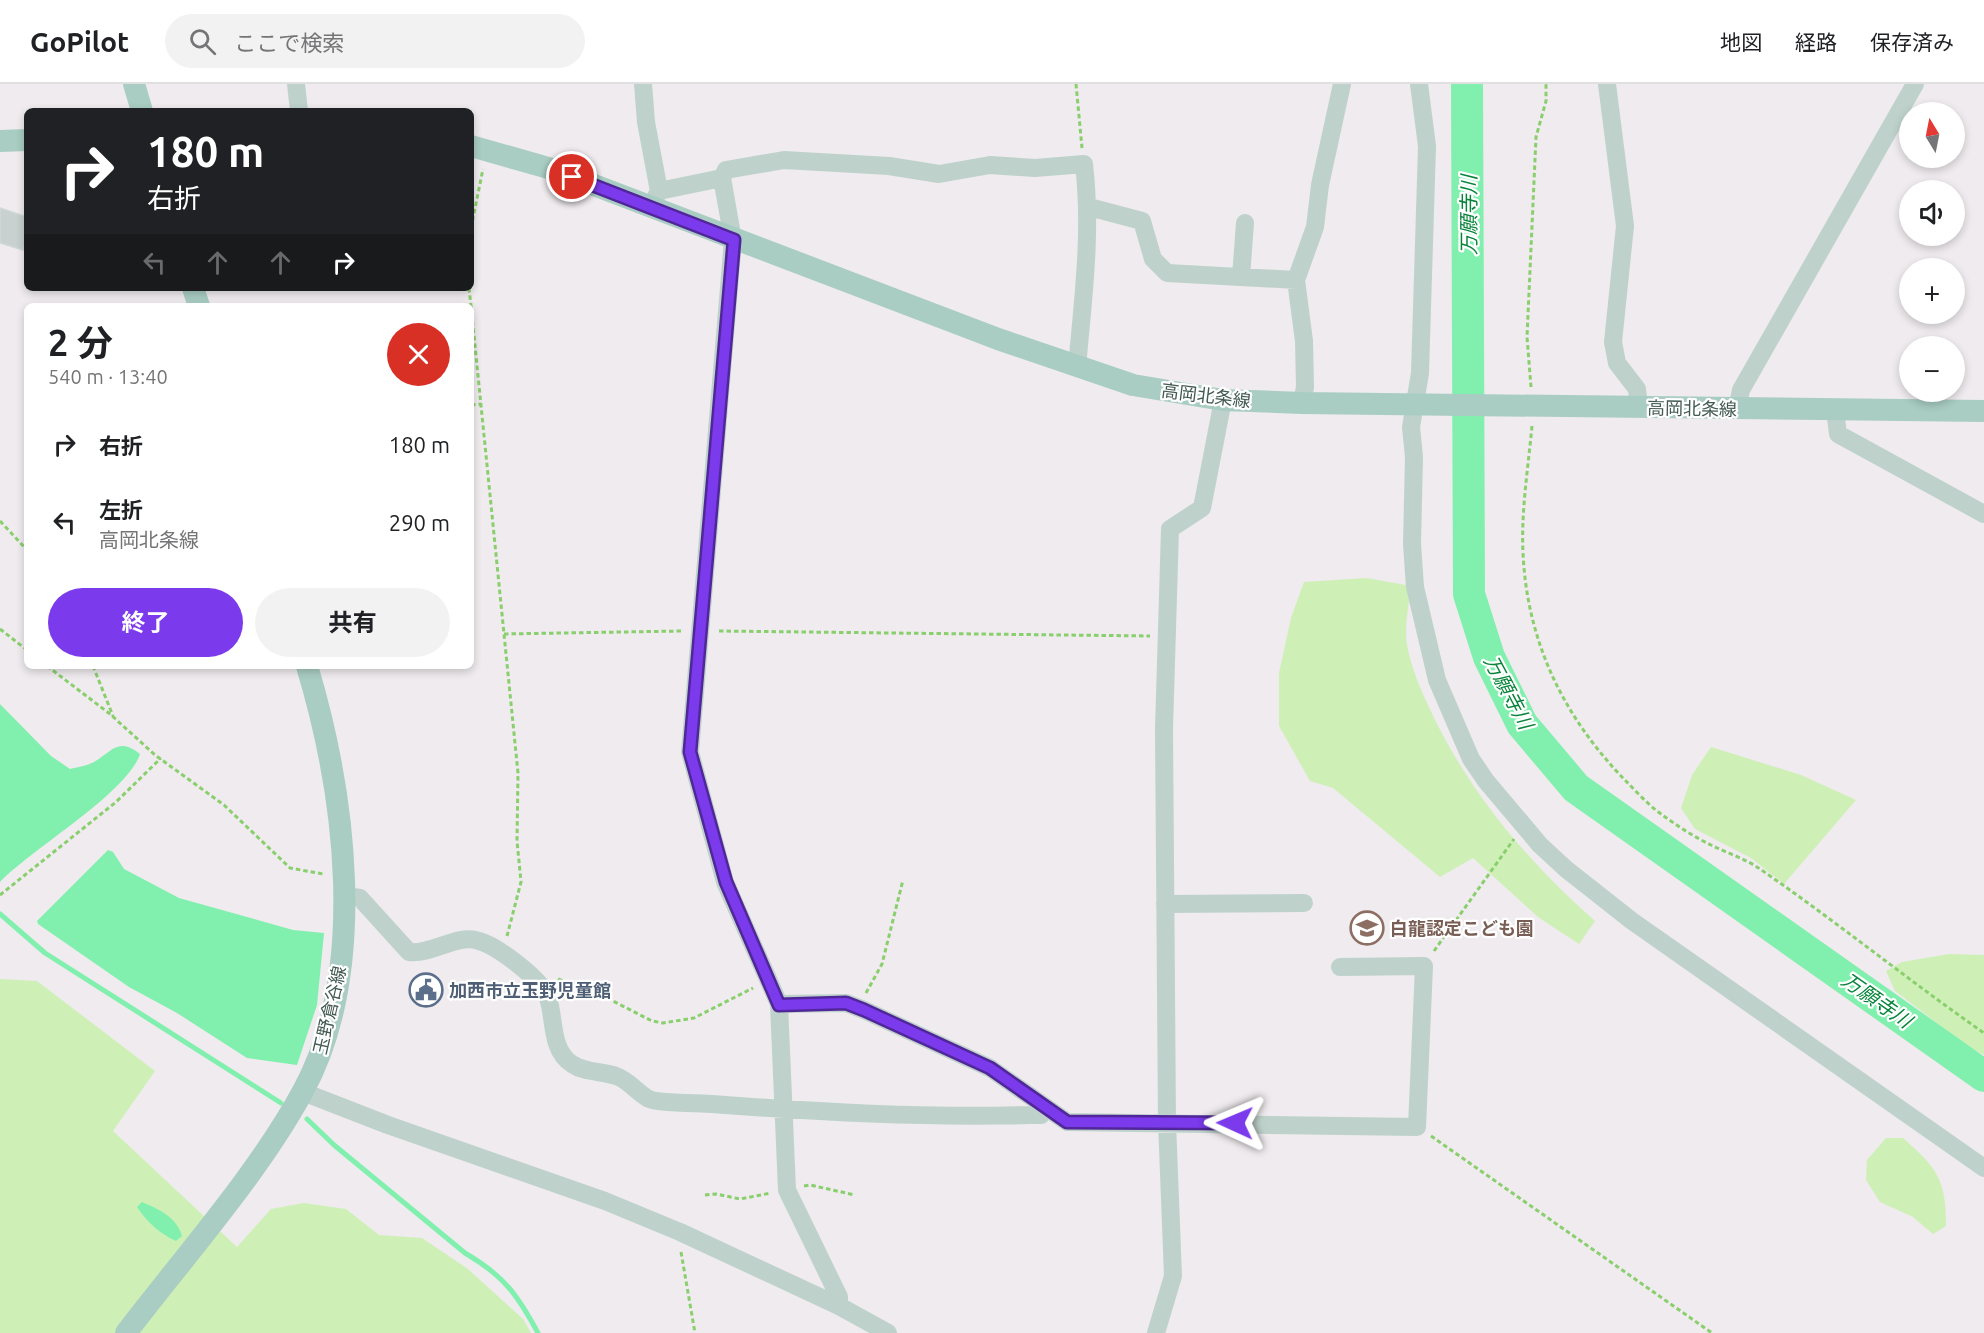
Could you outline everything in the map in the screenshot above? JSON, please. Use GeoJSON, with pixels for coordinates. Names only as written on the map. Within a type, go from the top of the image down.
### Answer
{"type":"FeatureCollection","features":[{"type":"Feature","properties":{"kind":"main road"},"geometry":{"type":"LineString","coordinates":[[134,84],[141,108]]}},
{"type":"Feature","properties":{"kind":"main road"},"geometry":{"type":"LineString","coordinates":[[0,141],[24,140]]}},
{"type":"Feature","properties":{"kind":"main road","name":"高岡北条線"},"geometry":{"type":"LineString","coordinates":[[479,148],[654,200],[734,240],[1077,367],[1133,385],[1224,400],[1302,403],[1984,411]]}},
{"type":"Feature","properties":{"kind":"main road","name":"玉野倉谷線"},"geometry":{"type":"LineString","coordinates":[[126,1333],[256,1164],[303,1092],[321,1052],[339,977],[346,886],[338,809],[308,669]]}},
{"type":"Feature","properties":{"kind":"street"},"geometry":{"type":"LineString","coordinates":[[296,84],[300,108]]}},
{"type":"Feature","properties":{"kind":"street"},"geometry":{"type":"LineString","coordinates":[[643,84],[654,200],[722,178]]}},
{"type":"Feature","properties":{"kind":"street"},"geometry":{"type":"LineString","coordinates":[[1302,403],[1305,387],[1304,341],[1296,280],[1315,226],[1320,185],[1342,84]]}},
{"type":"Feature","properties":{"kind":"street"},"geometry":{"type":"LineString","coordinates":[[1419,84],[1426,146],[1420,374],[1412,544],[1415,587],[1437,680],[1471,759],[1523,826],[1566,869],[1632,921],[1984,1168]]}},
{"type":"Feature","properties":{"kind":"street"},"geometry":{"type":"LineString","coordinates":[[1607,84],[1625,226],[1613,342],[1617,363],[1637,389],[1639,407]]}},
{"type":"Feature","properties":{"kind":"street"},"geometry":{"type":"LineString","coordinates":[[1737,409],[1740,390],[1915,84]]}},
{"type":"Feature","properties":{"kind":"street"},"geometry":{"type":"LineString","coordinates":[[839,1306],[839,1297],[787,1190],[779,1005],[726,882],[690,752],[734,240],[722,178],[726,170],[784,160],[889,166],[939,174],[990,165],[1035,168],[1084,164],[1089,207],[1077,367]]}},
{"type":"Feature","properties":{"kind":"street"},"geometry":{"type":"LineString","coordinates":[[1089,207],[1142,221],[1153,259],[1167,273],[1296,280]]}},
{"type":"Feature","properties":{"kind":"street"},"geometry":{"type":"LineString","coordinates":[[1241,277],[1245,223]]}},
{"type":"Feature","properties":{"kind":"street"},"geometry":{"type":"LineString","coordinates":[[1156,1333],[1173,1276],[1167,1122],[1164,729],[1170,529],[1202,508],[1224,400]]}},
{"type":"Feature","properties":{"kind":"street"},"geometry":{"type":"LineString","coordinates":[[1835,409],[1838,434],[1984,514]]}},
{"type":"Feature","properties":{"kind":"street"},"geometry":{"type":"LineString","coordinates":[[346,886],[360,898],[409,952],[421,954],[459,941],[478,940],[500,953],[528,973],[548,998],[551,1023],[562,1052],[570,1064],[617,1076],[641,1091],[649,1100],[782,1109],[974,1117],[1041,1115],[1046,1109]]}},
{"type":"Feature","properties":{"kind":"street"},"geometry":{"type":"LineString","coordinates":[[1165,904],[1304,903]]}},
{"type":"Feature","properties":{"kind":"street"},"geometry":{"type":"LineString","coordinates":[[779,1005],[846,1003],[858,1007],[990,1068],[1067,1122],[1418,1127],[1424,966],[1340,967]]}},
{"type":"Feature","properties":{"kind":"street"},"geometry":{"type":"LineString","coordinates":[[303,1092],[388,1125],[605,1201],[680,1232],[839,1306],[869,1329],[888,1333]]}},
{"type":"Feature","properties":{"kind":"path"},"geometry":{"type":"LineString","coordinates":[[1076,84],[1084,164]]}},
{"type":"Feature","properties":{"kind":"path"},"geometry":{"type":"LineString","coordinates":[[1546,84],[1546,101],[1536,137],[1527,337],[1533,406],[1523,504],[1523,554],[1529,602],[1538,641],[1552,678],[1593,746],[1660,814],[1709,844],[1758,868],[1871,948],[1917,987],[1984,1033]]}},
{"type":"Feature","properties":{"kind":"path"},"geometry":{"type":"LineString","coordinates":[[474,198],[479,148]]}},
{"type":"Feature","properties":{"kind":"path"},"geometry":{"type":"LineString","coordinates":[[474,335],[518,773],[517,818],[521,882],[500,953]]}},
{"type":"Feature","properties":{"kind":"path"},"geometry":{"type":"LineString","coordinates":[[474,405],[481,404]]}},
{"type":"Feature","properties":{"kind":"path"},"geometry":{"type":"LineString","coordinates":[[0,521],[24,547]]}},
{"type":"Feature","properties":{"kind":"path"},"geometry":{"type":"LineString","coordinates":[[0,629],[24,648]]}},
{"type":"Feature","properties":{"kind":"path"},"geometry":{"type":"LineString","coordinates":[[504,634],[701,631],[1167,636]]}},
{"type":"Feature","properties":{"kind":"path"},"geometry":{"type":"LineString","coordinates":[[51,669],[114,717],[161,758],[224,805],[290,868],[346,886]]}},
{"type":"Feature","properties":{"kind":"path"},"geometry":{"type":"LineString","coordinates":[[95,669],[112,706],[114,717]]}},
{"type":"Feature","properties":{"kind":"path"},"geometry":{"type":"LineString","coordinates":[[0,894],[116,802],[161,758]]}},
{"type":"Feature","properties":{"kind":"path"},"geometry":{"type":"LineString","coordinates":[[1424,966],[1523,826]]}},
{"type":"Feature","properties":{"kind":"path"},"geometry":{"type":"LineString","coordinates":[[858,1007],[882,964],[903,879]]}},
{"type":"Feature","properties":{"kind":"path"},"geometry":{"type":"LineString","coordinates":[[528,973],[532,970],[609,999],[652,1022],[663,1023],[694,1018],[769,980]]}},
{"type":"Feature","properties":{"kind":"path"},"geometry":{"type":"LineString","coordinates":[[1418,1127],[1712,1333]]}},
{"type":"Feature","properties":{"kind":"path"},"geometry":{"type":"LineString","coordinates":[[680,1232],[678,1240],[695,1333]]}},
{"type":"Feature","properties":{"kind":"shaded area"},"geometry":{"type":"Polygon","coordinates":[[[1367,578],[1411,586],[1407,643],[1416,677],[1432,713],[1451,750],[1486,804],[1548,877],[1595,921],[1579,944],[1538,917],[1473,858],[1440,877],[1333,788],[1310,781],[1279,726],[1279,673],[1291,618],[1304,582],[1367,578]]]}},
{"type":"Feature","properties":{"kind":"shaded area"},"geometry":{"type":"Polygon","coordinates":[[[0,704],[51,756],[70,769],[91,763],[121,746],[140,754],[132,769],[99,803],[0,882],[0,704]]]}},
{"type":"Feature","properties":{"kind":"shaded area"},"geometry":{"type":"Polygon","coordinates":[[[1711,747],[1801,775],[1856,800],[1784,884],[1751,858],[1695,829],[1681,808],[1692,775],[1711,747]]]}},
{"type":"Feature","properties":{"kind":"shaded area"},"geometry":{"type":"Polygon","coordinates":[[[108,850],[113,852],[124,869],[179,898],[293,930],[324,933],[317,1005],[297,1065],[247,1058],[177,1013],[129,987],[38,924],[37,921],[108,850]]]}},
{"type":"Feature","properties":{"kind":"shaded area"},"geometry":{"type":"Polygon","coordinates":[[[1949,954],[1984,955],[1984,1055],[1967,1046],[1895,991],[1886,971],[1902,962],[1949,954]]]}},
{"type":"Feature","properties":{"kind":"shaded area"},"geometry":{"type":"Polygon","coordinates":[[[0,979],[37,981],[155,1071],[113,1131],[237,1247],[271,1209],[304,1203],[346,1209],[379,1235],[422,1238],[468,1269],[523,1319],[531,1333],[0,1333],[0,979]]]}},
{"type":"Feature","properties":{"kind":"shaded area"},"geometry":{"type":"Polygon","coordinates":[[[1886,1138],[1903,1138],[1924,1158],[1937,1176],[1944,1197],[1946,1226],[1933,1234],[1913,1217],[1880,1202],[1866,1180],[1867,1160],[1886,1138]]]}},
{"type":"Feature","properties":{"kind":"shaded area"},"geometry":{"type":"Polygon","coordinates":[[[142,1202],[171,1219],[180,1229],[182,1236],[176,1241],[154,1227],[137,1207],[142,1202]]]}},
{"type":"Feature","properties":{"kind":"building"},"geometry":{"type":"Polygon","coordinates":[[[0,208],[24,216],[23,250],[0,243],[0,208]]]}},
{"type":"Feature","properties":{"kind":"waterway","name":"万願寺川"},"geometry":{"type":"LineString","coordinates":[[1467,84],[1469,594],[1489,657],[1522,724],[1576,788],[1984,1076]]}},
{"type":"Feature","properties":{"kind":"waterway"},"geometry":{"type":"LineString","coordinates":[[0,914],[45,953],[281,1103]]}},
{"type":"Feature","properties":{"kind":"waterway"},"geometry":{"type":"LineString","coordinates":[[307,1119],[334,1145],[465,1253],[500,1278],[523,1307],[538,1333]]}},
{"type":"Feature","properties":{"kind":"place","name":"白龍認定こども園"},"geometry":{"type":"Point","coordinates":[1367,928]}},
{"type":"Feature","properties":{"kind":"place","name":"加西市立玉野児童館"},"geometry":{"type":"Point","coordinates":[426,990]}},
{"type":"Feature","properties":{"kind":"route"},"geometry":{"type":"LineString","coordinates":[[572,177],[734,240],[690,752],[726,882],[779,1005],[846,1003],[864,1010],[990,1068],[1067,1122],[1235,1123]]}}]}
